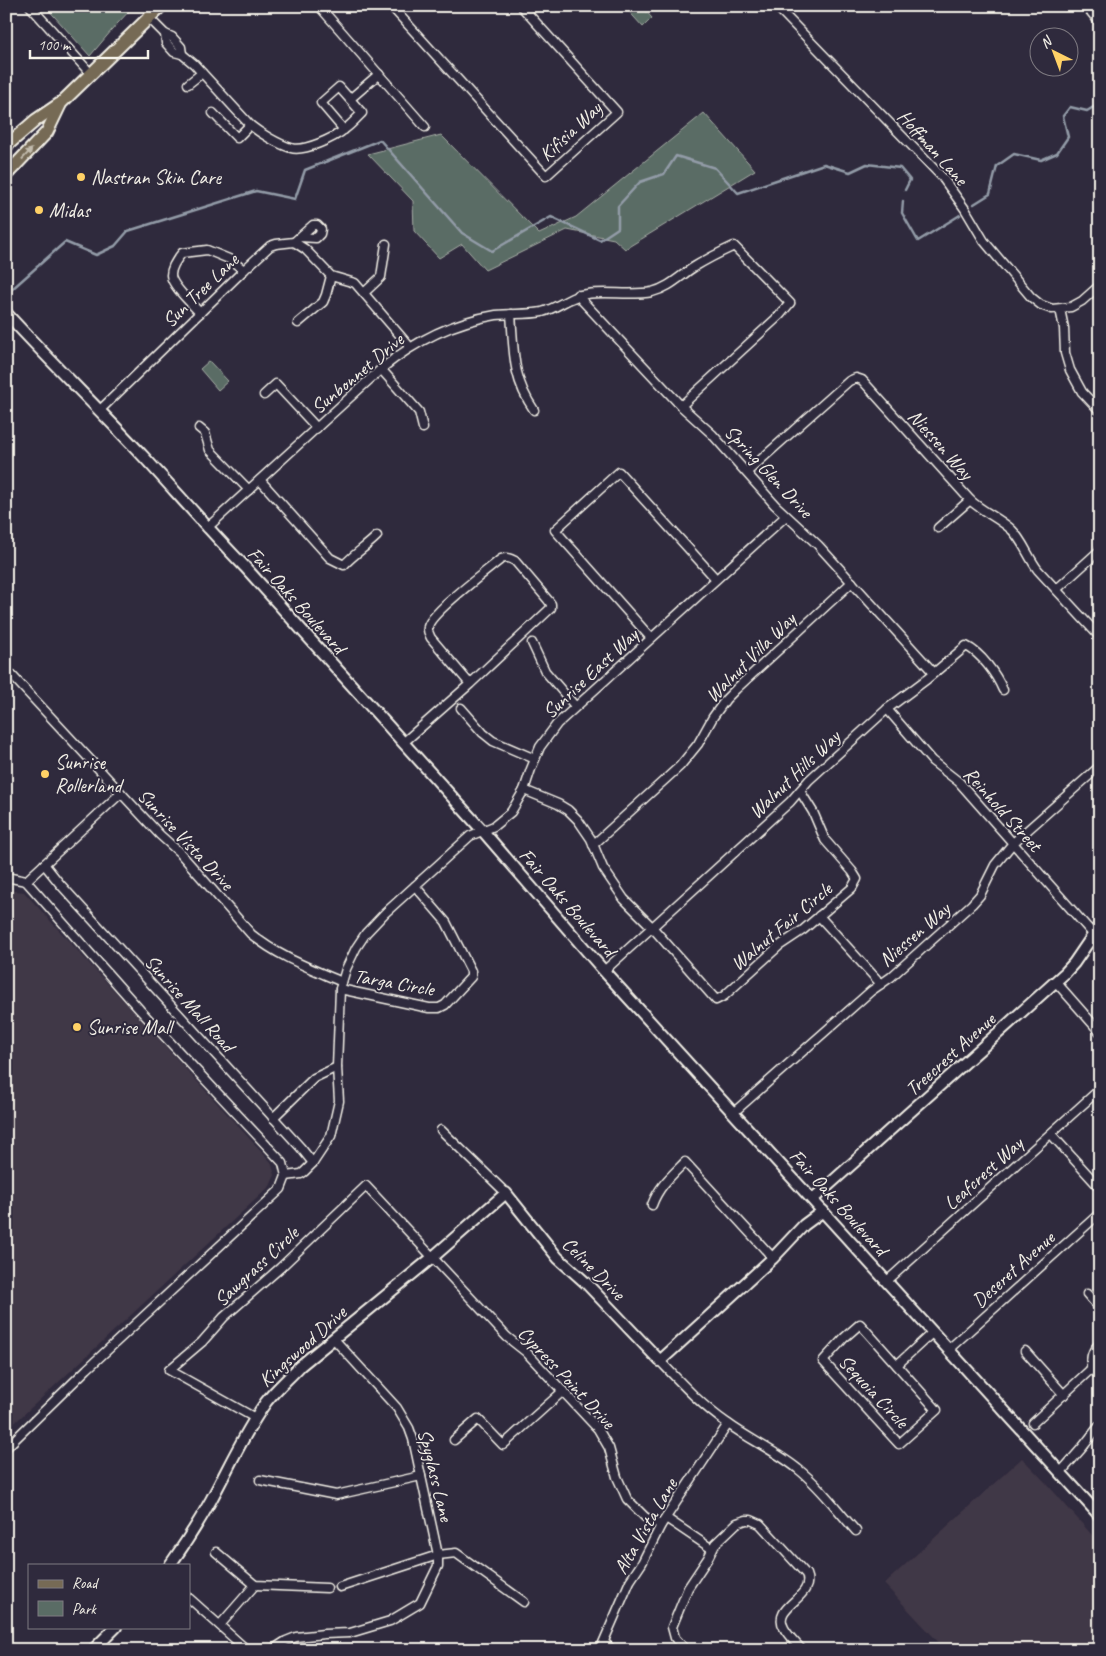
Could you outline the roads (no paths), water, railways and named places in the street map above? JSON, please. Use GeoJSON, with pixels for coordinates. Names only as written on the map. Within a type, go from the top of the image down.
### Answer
{"type":"FeatureCollection","features":[{"type":"Feature","properties":{"kind":"main road"},"geometry":{"type":"LineString","coordinates":[[6,146],[36,120],[61,104],[161,6]]}},
{"type":"Feature","properties":{"kind":"main road"},"geometry":{"type":"LineString","coordinates":[[6,176],[47,132],[61,104]]}},
{"type":"Feature","properties":{"kind":"main road","name":"Fair Oaks Boulevard"},"geometry":{"type":"LineString","coordinates":[[6,313],[175,491],[258,582],[482,830],[604,971],[1100,1516]]}},
{"type":"Feature","properties":{"kind":"main road","name":"Treecrest Avenue"},"geometry":{"type":"LineString","coordinates":[[813,1200],[1056,982],[1074,963],[1100,925]]}},
{"type":"Feature","properties":{"kind":"main road","name":"Kingswood Drive"},"geometry":{"type":"LineString","coordinates":[[171,1564],[211,1501],[255,1418],[284,1382],[300,1366],[433,1257],[506,1193]]}},
{"type":"Feature","properties":{"kind":"main road","name":"Celine Drive"},"geometry":{"type":"LineString","coordinates":[[506,1193],[558,1258],[586,1283],[660,1361]]}},
{"type":"Feature","properties":{"kind":"main road"},"geometry":{"type":"LineString","coordinates":[[660,1361],[773,1258],[799,1230],[823,1210]]}},
{"type":"Feature","properties":{"kind":"main road"},"geometry":{"type":"LineString","coordinates":[[93,1650],[115,1628]]}},
{"type":"Feature","properties":{"kind":"street"},"geometry":{"type":"LineString","coordinates":[[30,6],[91,74]]}},
{"type":"Feature","properties":{"kind":"street"},"geometry":{"type":"LineString","coordinates":[[319,6],[425,126]]}},
{"type":"Feature","properties":{"kind":"street","name":"Kifisia Way"},"geometry":{"type":"LineString","coordinates":[[391,6],[546,176],[617,112],[521,6]]}},
{"type":"Feature","properties":{"kind":"street","name":"Hoffman Lane"},"geometry":{"type":"LineString","coordinates":[[776,6],[942,177],[965,209],[984,241],[1031,297],[1041,305],[1052,309],[1060,309]]}},
{"type":"Feature","properties":{"kind":"street"},"geometry":{"type":"LineString","coordinates":[[1086,6],[1100,24]]}},
{"type":"Feature","properties":{"kind":"street"},"geometry":{"type":"LineString","coordinates":[[149,18],[165,34],[172,37],[181,47],[182,54],[194,64],[250,125],[258,131],[292,149],[307,148],[344,130],[362,113],[338,87],[321,103],[344,130]]}},
{"type":"Feature","properties":{"kind":"street"},"geometry":{"type":"LineString","coordinates":[[188,84],[202,73]]}},
{"type":"Feature","properties":{"kind":"street"},"geometry":{"type":"LineString","coordinates":[[350,99],[379,74]]}},
{"type":"Feature","properties":{"kind":"street"},"geometry":{"type":"LineString","coordinates":[[213,113],[237,138],[250,125]]}},
{"type":"Feature","properties":{"kind":"street","name":"Sun Tree Lane"},"geometry":{"type":"LineString","coordinates":[[99,411],[270,246],[297,240],[331,276],[355,283],[365,292],[410,347]]}},
{"type":"Feature","properties":{"kind":"street"},"geometry":{"type":"LineString","coordinates":[[365,292],[381,278],[386,244]]}},
{"type":"Feature","properties":{"kind":"street","name":"Sunbonnet Drive"},"geometry":{"type":"LineString","coordinates":[[207,528],[381,370],[410,347],[447,328],[464,322],[498,315],[540,312],[588,293],[652,292],[675,282],[694,267],[734,246],[790,303],[780,315],[681,406]]}},
{"type":"Feature","properties":{"kind":"street"},"geometry":{"type":"LineString","coordinates":[[200,313],[174,283],[171,276],[172,269],[182,254],[207,250],[230,259],[244,270]]}},
{"type":"Feature","properties":{"kind":"street"},"geometry":{"type":"LineString","coordinates":[[298,323],[322,302],[331,276]]}},
{"type":"Feature","properties":{"kind":"street"},"geometry":{"type":"LineString","coordinates":[[1100,285],[1082,301],[1071,307],[1060,309],[1064,328],[1065,353],[1070,370],[1082,392],[1100,412]]}},
{"type":"Feature","properties":{"kind":"street","name":"Spring Glen Drive"},"geometry":{"type":"LineString","coordinates":[[577,296],[681,406],[712,434],[786,516],[818,545],[934,673]]}},
{"type":"Feature","properties":{"kind":"street"},"geometry":{"type":"LineString","coordinates":[[511,314],[518,382],[524,396],[534,410]]}},
{"type":"Feature","properties":{"kind":"street"},"geometry":{"type":"LineString","coordinates":[[381,370],[419,412],[423,428]]}},
{"type":"Feature","properties":{"kind":"street","name":"Niessen Way"},"geometry":{"type":"LineString","coordinates":[[746,472],[849,381],[856,378],[862,380],[970,500],[1013,531],[1038,570],[1100,637]]}},
{"type":"Feature","properties":{"kind":"street"},"geometry":{"type":"LineString","coordinates":[[264,394],[276,384],[317,428]]}},
{"type":"Feature","properties":{"kind":"street"},"geometry":{"type":"LineString","coordinates":[[199,428],[205,433],[210,450],[249,490]]}},
{"type":"Feature","properties":{"kind":"street"},"geometry":{"type":"LineString","coordinates":[[651,638],[555,530],[619,472],[716,579]]}},
{"type":"Feature","properties":{"kind":"street"},"geometry":{"type":"LineString","coordinates":[[260,480],[330,558],[344,565],[377,536]]}},
{"type":"Feature","properties":{"kind":"street"},"geometry":{"type":"LineString","coordinates":[[938,528],[970,500]]}},
{"type":"Feature","properties":{"kind":"street","name":"Sunrise East Way"},"geometry":{"type":"LineString","coordinates":[[286,1176],[301,1174],[313,1164],[332,1136],[339,1101],[337,1067],[341,985],[350,958],[366,933],[385,913],[470,836],[494,826],[503,819],[517,803],[524,790],[535,759],[548,735],[575,706],[786,516]]}},
{"type":"Feature","properties":{"kind":"street"},"geometry":{"type":"LineString","coordinates":[[1057,589],[1100,550]]}},
{"type":"Feature","properties":{"kind":"street"},"geometry":{"type":"LineString","coordinates":[[403,743],[470,684],[551,608],[548,600],[515,561],[510,558],[501,559],[437,613],[428,626],[431,638],[470,684]]}},
{"type":"Feature","properties":{"kind":"street","name":"Walnut Villa Way"},"geometry":{"type":"LineString","coordinates":[[593,845],[680,766],[698,744],[721,705],[736,689],[852,582]]}},
{"type":"Feature","properties":{"kind":"street"},"geometry":{"type":"LineString","coordinates":[[532,643],[545,671],[575,706]]}},
{"type":"Feature","properties":{"kind":"street","name":"Walnut Hills Way"},"geometry":{"type":"LineString","coordinates":[[604,971],[790,802],[809,780],[887,708],[966,646],[972,649],[994,673],[1003,690]]}},
{"type":"Feature","properties":{"kind":"street","name":"Sunrise Vista Drive"},"geometry":{"type":"LineString","coordinates":[[6,669],[160,835],[180,853],[252,934],[277,953],[341,985]]}},
{"type":"Feature","properties":{"kind":"street"},"geometry":{"type":"LineString","coordinates":[[461,708],[492,741],[535,759]]}},
{"type":"Feature","properties":{"kind":"street","name":"Reinhold Street"},"geometry":{"type":"LineString","coordinates":[[887,708],[932,761],[959,782],[1093,934]]}},
{"type":"Feature","properties":{"kind":"street","name":"Niessen Way"},"geometry":{"type":"LineString","coordinates":[[733,1112],[871,991],[891,977],[972,904],[980,895],[995,865],[1013,843],[1100,766]]}},
{"type":"Feature","properties":{"kind":"street"},"geometry":{"type":"LineString","coordinates":[[524,790],[568,810],[585,829],[613,884],[624,899],[652,927]]}},
{"type":"Feature","properties":{"kind":"street","name":"Walnut Fair Circle"},"geometry":{"type":"LineString","coordinates":[[652,927],[716,1000],[724,996],[778,946],[803,930],[852,888],[857,879],[852,870],[825,840],[813,812],[800,791]]}},
{"type":"Feature","properties":{"kind":"street"},"geometry":{"type":"LineString","coordinates":[[26,881],[122,793]]}},
{"type":"Feature","properties":{"kind":"street","name":"Sunrise Mall Road"},"geometry":{"type":"LineString","coordinates":[[44,864],[313,1164]]}},
{"type":"Feature","properties":{"kind":"street"},"geometry":{"type":"LineString","coordinates":[[6,877],[26,881],[140,1010],[283,1163],[286,1176],[281,1190],[6,1448]]}},
{"type":"Feature","properties":{"kind":"street","name":"Targa Circle"},"geometry":{"type":"LineString","coordinates":[[341,985],[429,1008],[439,1008],[445,1005],[471,977],[471,971],[446,922],[415,886]]}},
{"type":"Feature","properties":{"kind":"street"},"geometry":{"type":"LineString","coordinates":[[819,916],[881,984]]}},
{"type":"Feature","properties":{"kind":"street"},"geometry":{"type":"LineString","coordinates":[[1056,982],[1100,1032]]}},
{"type":"Feature","properties":{"kind":"street"},"geometry":{"type":"LineString","coordinates":[[273,1118],[314,1078],[337,1067]]}},
{"type":"Feature","properties":{"kind":"street","name":"Leafcrest Way"},"geometry":{"type":"LineString","coordinates":[[887,1281],[1100,1089]]}},
{"type":"Feature","properties":{"kind":"street","name":"Celine Drive"},"geometry":{"type":"LineString","coordinates":[[441,1130],[506,1193]]}},
{"type":"Feature","properties":{"kind":"street"},"geometry":{"type":"LineString","coordinates":[[1051,1134],[1100,1188]]}},
{"type":"Feature","properties":{"kind":"street"},"geometry":{"type":"LineString","coordinates":[[652,1205],[666,1180],[686,1162],[773,1258]]}},
{"type":"Feature","properties":{"kind":"street","name":"Sawgrass Circle"},"geometry":{"type":"LineString","coordinates":[[255,1418],[169,1370],[202,1342],[224,1317],[280,1268],[366,1186],[433,1257]]}},
{"type":"Feature","properties":{"kind":"street","name":"Deseret Avenue"},"geometry":{"type":"LineString","coordinates":[[949,1349],[1100,1213]]}},
{"type":"Feature","properties":{"kind":"street","name":"Cypress Point Drive"},"geometry":{"type":"LineString","coordinates":[[433,1257],[507,1337],[526,1352],[563,1391],[604,1438],[627,1499],[645,1517],[661,1525]]}},
{"type":"Feature","properties":{"kind":"street"},"geometry":{"type":"LineString","coordinates":[[1087,1294],[1100,1309]]}},
{"type":"Feature","properties":{"kind":"street","name":"Sequoia Circle"},"geometry":{"type":"LineString","coordinates":[[860,1324],[897,1365],[937,1410],[899,1444],[823,1361],[860,1324]]}},
{"type":"Feature","properties":{"kind":"street","name":"Sequoia Circle"},"geometry":{"type":"LineString","coordinates":[[897,1365],[933,1332]]}},
{"type":"Feature","properties":{"kind":"street","name":"Spyglass Lane"},"geometry":{"type":"LineString","coordinates":[[272,1650],[296,1637],[350,1633],[390,1621],[420,1603],[438,1566],[438,1556],[413,1439],[397,1408],[334,1338]]}},
{"type":"Feature","properties":{"kind":"street"},"geometry":{"type":"LineString","coordinates":[[1033,1423],[1091,1369],[1091,1355],[1095,1347],[1100,1343]]}},
{"type":"Feature","properties":{"kind":"street"},"geometry":{"type":"LineString","coordinates":[[1025,1351],[1064,1395]]}},
{"type":"Feature","properties":{"kind":"street","name":"Celine Drive"},"geometry":{"type":"LineString","coordinates":[[660,1361],[700,1403],[728,1424],[800,1470],[856,1531]]}},
{"type":"Feature","properties":{"kind":"street"},"geometry":{"type":"LineString","coordinates":[[1091,1369],[1100,1376]]}},
{"type":"Feature","properties":{"kind":"street"},"geometry":{"type":"LineString","coordinates":[[454,1440],[478,1418],[503,1445],[563,1391]]}},
{"type":"Feature","properties":{"kind":"street","name":"Alta Vista Lane"},"geometry":{"type":"LineString","coordinates":[[600,1650],[630,1581],[642,1563],[661,1525],[728,1424]]}},
{"type":"Feature","properties":{"kind":"street"},"geometry":{"type":"LineString","coordinates":[[1060,1473],[1100,1425]]}},
{"type":"Feature","properties":{"kind":"street"},"geometry":{"type":"LineString","coordinates":[[260,1480],[336,1495],[421,1476]]}},
{"type":"Feature","properties":{"kind":"street"},"geometry":{"type":"LineString","coordinates":[[666,1518],[712,1549]]}},
{"type":"Feature","properties":{"kind":"street"},"geometry":{"type":"LineString","coordinates":[[686,1650],[675,1638],[672,1627],[688,1588],[717,1541],[737,1523],[746,1520],[760,1524],[804,1572],[807,1578],[805,1591],[782,1615],[784,1629],[802,1650]]}},
{"type":"Feature","properties":{"kind":"street"},"geometry":{"type":"LineString","coordinates":[[216,1552],[255,1585],[326,1588]]}},
{"type":"Feature","properties":{"kind":"street"},"geometry":{"type":"LineString","coordinates":[[340,1587],[438,1556],[456,1554],[524,1602]]}},
{"type":"Feature","properties":{"kind":"street"},"geometry":{"type":"LineString","coordinates":[[220,1625],[255,1585]]}},
{"type":"Feature","properties":{"kind":"street"},"geometry":{"type":"LineString","coordinates":[[190,1599],[247,1650]]}},
{"type":"Feature","properties":{"kind":"street"},"geometry":{"type":"LineString","coordinates":[[604,1642],[612,1650]]}},
{"type":"Feature","properties":{"kind":"waterway"},"geometry":{"type":"LineString","coordinates":[[974,204],[990,194],[997,166],[1014,154],[1041,160],[1057,153],[1068,137],[1063,116],[1070,107],[1087,111],[1100,103]]}},
{"type":"Feature","properties":{"kind":"waterway"},"geometry":{"type":"LineString","coordinates":[[11,290],[65,242],[96,255],[115,246],[128,231],[256,191],[295,199],[305,170],[380,140],[462,233],[492,251],[551,217],[600,240],[618,228],[618,206],[640,182],[664,174],[676,156],[715,168],[738,193],[824,164],[850,172],[867,164],[900,168],[910,180],[905,190]]}},
{"type":"Feature","properties":{"kind":"waterway"},"geometry":{"type":"LineString","coordinates":[[903,201],[902,213],[918,241],[960,215]]}},
{"type":"Feature","properties":{"kind":"place","name":"Nastran Skin Care"},"geometry":{"type":"Point","coordinates":[81,177]}},
{"type":"Feature","properties":{"kind":"place","name":"Midas"},"geometry":{"type":"Point","coordinates":[39,210]}},
{"type":"Feature","properties":{"kind":"place","name":"Sunrise Rollerland"},"geometry":{"type":"Point","coordinates":[45,774]}},
{"type":"Feature","properties":{"kind":"place","name":"Sunrise Mall"},"geometry":{"type":"Point","coordinates":[77,1027]}}]}
